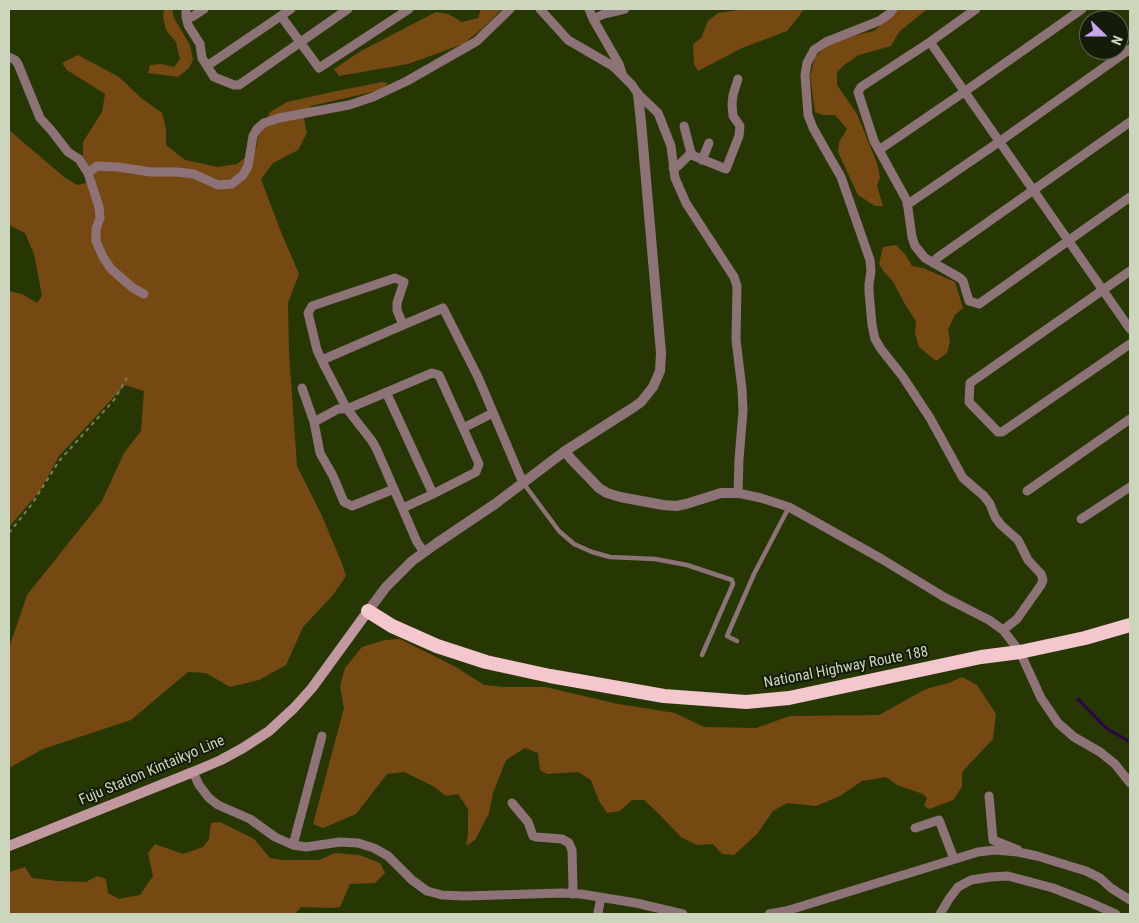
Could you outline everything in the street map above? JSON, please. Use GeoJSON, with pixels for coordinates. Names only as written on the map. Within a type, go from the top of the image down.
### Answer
{"type":"FeatureCollection","features":[{"type":"Feature","properties":{"kind":"highway","name":"National Highway Route 188"},"geometry":{"type":"LineString","coordinates":[[368,611],[392,626],[437,646],[486,662],[550,676],[664,696],[746,702],[789,698],[981,657],[1020,652],[1085,638],[1130,625]]}},
{"type":"Feature","properties":{"kind":"main road","name":"Fuju Station Kintaikyo Line"},"geometry":{"type":"LineString","coordinates":[[9,846],[221,760],[269,731],[312,688],[368,611]]}},
{"type":"Feature","properties":{"kind":"street"},"geometry":{"type":"LineString","coordinates":[[186,13],[192,17],[204,9]]}},
{"type":"Feature","properties":{"kind":"street"},"geometry":{"type":"LineString","coordinates":[[207,66],[291,9]]}},
{"type":"Feature","properties":{"kind":"street"},"geometry":{"type":"LineString","coordinates":[[186,13],[188,25],[200,44],[202,58],[214,77],[234,85],[239,85],[348,9]]}},
{"type":"Feature","properties":{"kind":"street"},"geometry":{"type":"LineString","coordinates":[[281,16],[319,68],[409,9]]}},
{"type":"Feature","properties":{"kind":"street"},"geometry":{"type":"LineString","coordinates":[[88,173],[97,166],[118,167],[152,172],[194,174],[218,185],[232,184],[243,175],[248,166],[253,136],[264,123],[279,118],[349,105],[374,97],[407,81],[477,41],[510,9]]}},
{"type":"Feature","properties":{"kind":"street"},"geometry":{"type":"LineString","coordinates":[[540,9],[568,40],[623,75],[638,94],[658,113],[671,146],[675,178],[686,203],[734,276],[737,286],[736,340],[743,411],[738,493]]}},
{"type":"Feature","properties":{"kind":"street"},"geometry":{"type":"LineString","coordinates":[[589,9],[623,75]]}},
{"type":"Feature","properties":{"kind":"street"},"geometry":{"type":"LineString","coordinates":[[593,19],[625,9]]}},
{"type":"Feature","properties":{"kind":"street"},"geometry":{"type":"LineString","coordinates":[[893,9],[879,21],[826,42],[814,50],[807,63],[805,75],[808,116],[841,177],[870,260],[869,292],[872,325],[881,349],[930,418],[963,478],[984,496],[990,504],[995,518],[1018,540],[1028,560],[1041,574],[1043,580],[1041,585],[1017,619],[1003,630]]}},
{"type":"Feature","properties":{"kind":"street"},"geometry":{"type":"LineString","coordinates":[[976,9],[930,42],[860,87],[858,92],[874,141],[896,179],[907,204],[912,237],[915,246],[924,258],[963,280],[969,301],[979,304],[1130,197]]}},
{"type":"Feature","properties":{"kind":"street"},"geometry":{"type":"LineString","coordinates":[[879,150],[1082,9]]}},
{"type":"Feature","properties":{"kind":"street"},"geometry":{"type":"LineString","coordinates":[[930,42],[1130,329]]}},
{"type":"Feature","properties":{"kind":"street"},"geometry":{"type":"LineString","coordinates":[[907,204],[999,142],[1130,49]]}},
{"type":"Feature","properties":{"kind":"street"},"geometry":{"type":"LineString","coordinates":[[9,57],[18,64],[40,118],[68,152],[79,159],[88,173],[100,207],[96,241],[102,257],[111,269],[133,288],[144,294]]}},
{"type":"Feature","properties":{"kind":"street"},"geometry":{"type":"LineString","coordinates":[[684,126],[691,153],[702,160],[726,169],[739,136],[740,126],[733,116],[732,104],[738,79]]}},
{"type":"Feature","properties":{"kind":"street"},"geometry":{"type":"LineString","coordinates":[[368,611],[392,581],[412,561],[496,504],[565,451],[641,402],[653,388],[660,371],[661,353],[638,94]]}},
{"type":"Feature","properties":{"kind":"street"},"geometry":{"type":"LineString","coordinates":[[934,263],[937,258],[1130,122]]}},
{"type":"Feature","properties":{"kind":"street"},"geometry":{"type":"LineString","coordinates":[[702,160],[709,143]]}},
{"type":"Feature","properties":{"kind":"street"},"geometry":{"type":"LineString","coordinates":[[673,168],[678,166],[691,153]]}},
{"type":"Feature","properties":{"kind":"street"},"geometry":{"type":"LineString","coordinates":[[1130,271],[970,383],[969,402],[998,432],[1002,432],[1130,344]]}},
{"type":"Feature","properties":{"kind":"street"},"geometry":{"type":"LineString","coordinates":[[403,325],[397,310],[397,303],[404,282],[395,278],[312,306],[308,313],[317,350],[346,408],[372,441],[417,542],[424,552]]}},
{"type":"Feature","properties":{"kind":"street"},"geometry":{"type":"LineString","coordinates":[[322,360],[443,308],[478,377],[523,482]]}},
{"type":"Feature","properties":{"kind":"street"},"geometry":{"type":"LineString","coordinates":[[314,422],[338,409],[346,408],[432,373],[439,375],[479,464],[476,472],[403,508]]}},
{"type":"Feature","properties":{"kind":"street"},"geometry":{"type":"LineString","coordinates":[[302,388],[314,422],[320,453],[333,476],[344,502],[352,506],[394,489]]}},
{"type":"Feature","properties":{"kind":"street"},"geometry":{"type":"LineString","coordinates":[[386,392],[433,494]]}},
{"type":"Feature","properties":{"kind":"street"},"geometry":{"type":"LineString","coordinates":[[463,428],[493,413]]}},
{"type":"Feature","properties":{"kind":"street"},"geometry":{"type":"LineString","coordinates":[[1027,491],[1130,419]]}},
{"type":"Feature","properties":{"kind":"street"},"geometry":{"type":"LineString","coordinates":[[565,451],[599,488],[620,498],[676,506],[721,493],[738,493],[789,507],[880,558],[944,597],[983,616],[1003,630],[1020,652],[1042,698],[1058,722],[1074,737],[1116,764],[1130,783]]}},
{"type":"Feature","properties":{"kind":"street"},"geometry":{"type":"LineString","coordinates":[[1082,519],[1130,487]]}},
{"type":"Feature","properties":{"kind":"street"},"geometry":{"type":"LineString","coordinates":[[293,845],[322,736]]}},
{"type":"Feature","properties":{"kind":"street"},"geometry":{"type":"LineString","coordinates":[[193,772],[199,785],[209,798],[218,805],[250,819],[275,838],[293,845],[306,847],[340,842],[358,843],[374,848],[388,856],[426,891],[442,895],[464,896],[562,893],[636,903],[684,914]]}},
{"type":"Feature","properties":{"kind":"street"},"geometry":{"type":"LineString","coordinates":[[989,796],[992,840],[1018,849],[1018,852]]}},
{"type":"Feature","properties":{"kind":"street"},"geometry":{"type":"LineString","coordinates":[[512,803],[528,822],[533,836],[562,839],[569,843],[572,850],[572,894]]}},
{"type":"Feature","properties":{"kind":"street"},"geometry":{"type":"LineString","coordinates":[[914,828],[939,820],[954,859]]}},
{"type":"Feature","properties":{"kind":"street"},"geometry":{"type":"LineString","coordinates":[[769,914],[978,852],[995,850],[1038,856],[1086,871],[1100,878],[1111,888],[1130,900]]}},
{"type":"Feature","properties":{"kind":"street"},"geometry":{"type":"LineString","coordinates":[[940,914],[958,888],[971,880],[1008,876],[1053,888],[1116,914]]}},
{"type":"Feature","properties":{"kind":"street"},"geometry":{"type":"LineString","coordinates":[[599,914],[601,898]]}},
{"type":"Feature","properties":{"kind":"lane"},"geometry":{"type":"LineString","coordinates":[[523,482],[559,531],[574,544],[610,557],[655,560],[687,565],[732,580],[733,584],[702,655]]}},
{"type":"Feature","properties":{"kind":"lane"},"geometry":{"type":"LineString","coordinates":[[736,641],[727,636],[754,574],[789,507]]}},
{"type":"Feature","properties":{"kind":"path"},"geometry":{"type":"LineString","coordinates":[[9,533],[32,504],[60,462],[114,400],[127,378]]}},
{"type":"Feature","properties":{"kind":"shaded area"},"geometry":{"type":"Polygon","coordinates":[[[164,9],[172,9],[174,18],[190,45],[193,60],[189,68],[178,77],[148,73],[150,65],[161,64],[174,67],[180,59],[176,42],[166,30],[163,17],[164,9]]]}},
{"type":"Feature","properties":{"kind":"shaded area"},"geometry":{"type":"Polygon","coordinates":[[[481,9],[502,9],[482,29],[463,44],[408,64],[339,76],[334,69],[361,51],[436,12],[448,14],[462,22],[478,18],[481,9]]]}},
{"type":"Feature","properties":{"kind":"shaded area"},"geometry":{"type":"Polygon","coordinates":[[[747,9],[804,9],[787,31],[742,48],[698,71],[694,64],[693,44],[701,38],[708,21],[718,13],[747,9]]]}},
{"type":"Feature","properties":{"kind":"shaded area"},"geometry":{"type":"Polygon","coordinates":[[[898,9],[927,9],[899,32],[891,46],[859,55],[837,72],[837,85],[857,114],[877,163],[880,177],[877,186],[883,206],[875,206],[858,195],[838,152],[839,142],[847,129],[835,115],[823,115],[815,112],[810,76],[815,57],[827,46],[853,36],[874,31],[898,9]]]}},
{"type":"Feature","properties":{"kind":"shaded area"},"geometry":{"type":"Polygon","coordinates":[[[78,55],[119,77],[140,97],[162,113],[166,128],[166,145],[185,160],[218,167],[237,164],[256,149],[259,134],[270,112],[287,102],[382,82],[388,83],[381,90],[311,106],[304,119],[307,133],[298,150],[273,163],[261,179],[299,274],[288,303],[289,353],[297,466],[322,516],[346,576],[333,595],[303,627],[286,665],[259,680],[230,687],[206,673],[188,672],[131,720],[43,749],[9,768],[9,648],[27,595],[102,501],[124,453],[141,431],[144,391],[125,385],[59,456],[40,491],[9,527],[9,291],[22,294],[37,303],[42,296],[34,254],[25,233],[9,225],[9,130],[64,177],[77,185],[86,183],[95,177],[83,156],[83,142],[102,112],[105,94],[67,70],[62,63],[78,55]]]}},
{"type":"Feature","properties":{"kind":"shaded area"},"geometry":{"type":"Polygon","coordinates":[[[896,245],[905,254],[912,266],[923,268],[955,282],[963,308],[955,315],[948,329],[950,342],[947,353],[936,361],[919,347],[915,333],[916,321],[892,280],[879,264],[883,247],[896,245]]]}},
{"type":"Feature","properties":{"kind":"shaded area"},"geometry":{"type":"Polygon","coordinates":[[[400,639],[456,667],[484,685],[545,687],[618,704],[675,713],[704,727],[756,728],[790,716],[879,715],[926,689],[949,683],[962,677],[977,685],[996,714],[993,739],[962,772],[962,787],[953,800],[929,809],[924,806],[927,798],[923,794],[897,785],[886,777],[862,781],[840,796],[816,806],[787,803],[773,811],[757,834],[734,855],[722,854],[713,844],[697,845],[681,837],[644,800],[632,800],[620,811],[607,813],[599,801],[591,780],[578,772],[547,774],[540,770],[538,753],[525,748],[506,760],[493,793],[489,813],[475,840],[466,846],[468,809],[458,794],[446,796],[433,786],[404,772],[387,774],[356,814],[323,828],[313,824],[344,708],[340,686],[345,668],[362,647],[385,640],[400,639]]]}},
{"type":"Feature","properties":{"kind":"shaded area"},"geometry":{"type":"Polygon","coordinates":[[[220,822],[254,839],[270,858],[282,860],[319,860],[335,853],[359,855],[380,863],[385,873],[375,883],[350,884],[340,907],[301,907],[295,914],[9,914],[9,872],[25,867],[32,878],[57,881],[86,882],[97,876],[106,879],[108,893],[119,899],[140,895],[153,876],[148,853],[155,844],[183,854],[203,847],[209,839],[211,823],[220,822]]]}},
{"type":"Feature","properties":{"kind":"waterway"},"geometry":{"type":"LineString","coordinates":[[1078,699],[1106,728],[1130,742]]}}]}
